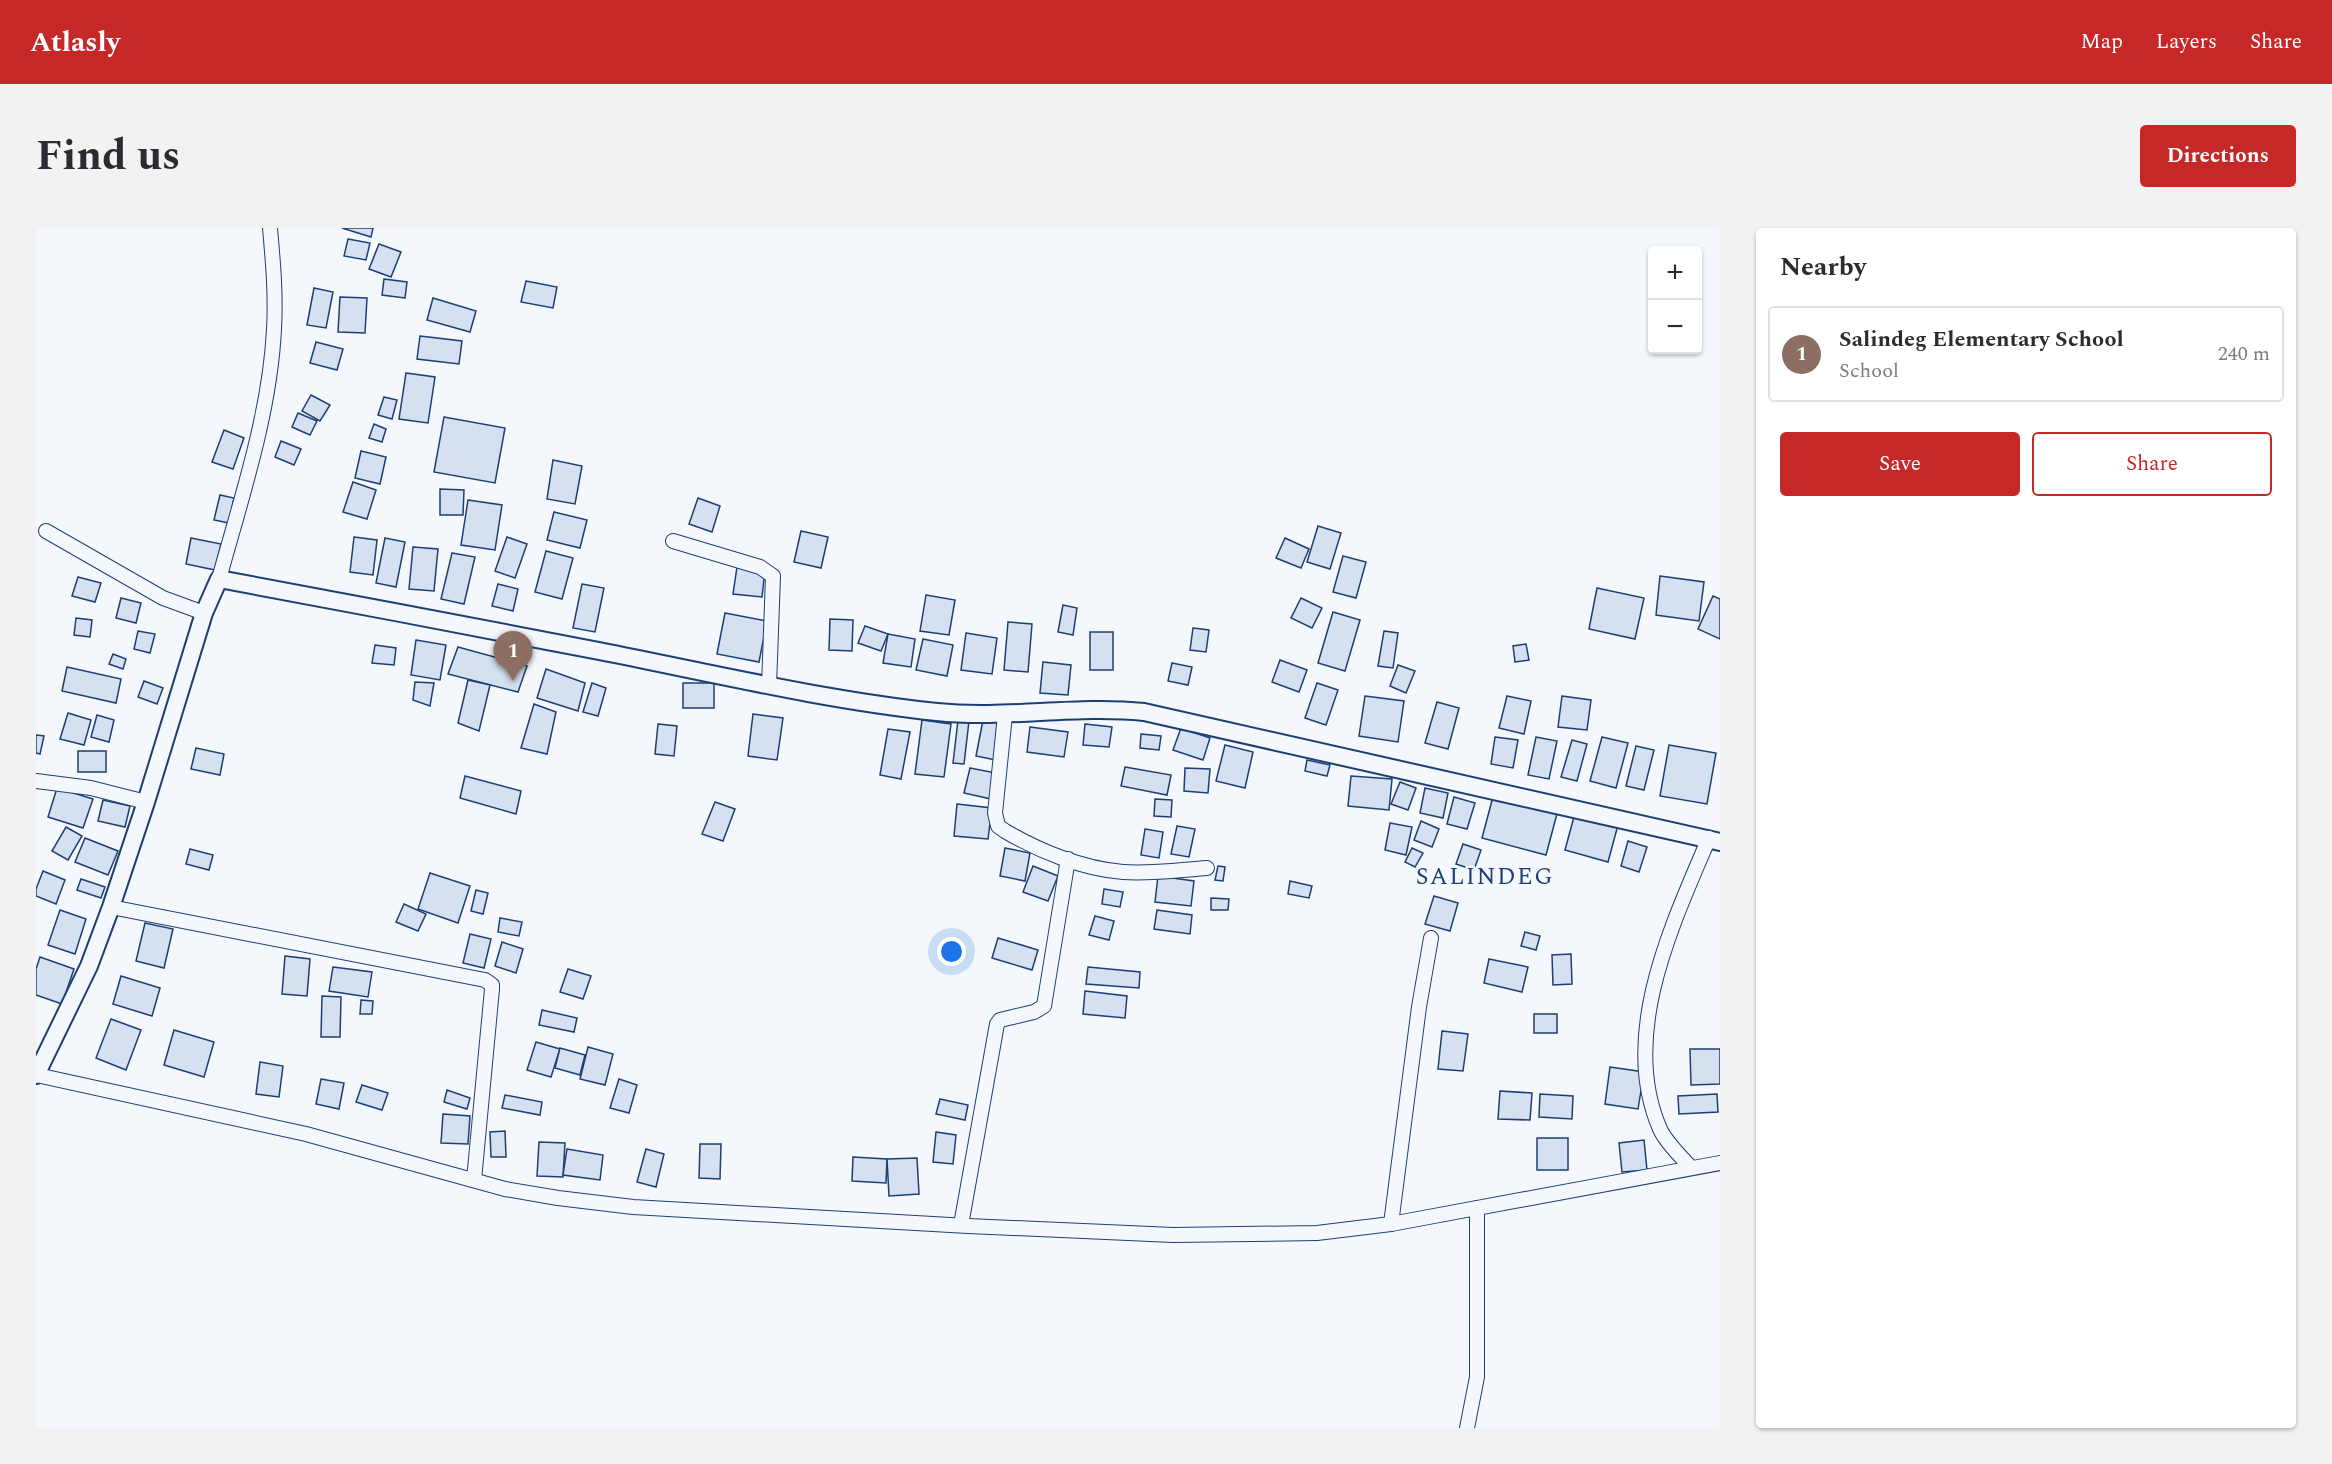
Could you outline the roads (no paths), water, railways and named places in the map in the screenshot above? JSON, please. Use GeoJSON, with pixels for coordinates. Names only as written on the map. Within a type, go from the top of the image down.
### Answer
{"type":"FeatureCollection","features":[{"type":"Feature","properties":{"kind":"street"},"geometry":{"type":"LineString","coordinates":[[270,228],[275,287],[274,330],[268,382],[250,466],[219,579],[204,613],[111,908],[88,966],[37,1075],[306,1134],[505,1189],[633,1207],[961,1225],[1173,1236],[1317,1233],[1391,1224],[1720,1163]]}},
{"type":"Feature","properties":{"kind":"street"},"geometry":{"type":"LineString","coordinates":[[46,531],[163,598],[204,613]]}},
{"type":"Feature","properties":{"kind":"street"},"geometry":{"type":"LineString","coordinates":[[673,541],[760,567],[773,576],[769,686]]}},
{"type":"Feature","properties":{"kind":"street"},"geometry":{"type":"LineString","coordinates":[[219,579],[769,686],[937,712],[1005,715],[1093,710],[1144,712],[1714,840],[1672,924],[1647,1027],[1645,1080],[1660,1129],[1691,1168]]}},
{"type":"Feature","properties":{"kind":"street"},"geometry":{"type":"LineString","coordinates":[[1005,715],[995,813],[999,826],[1023,842],[1051,854],[1122,872],[1149,873],[1207,868]]}},
{"type":"Feature","properties":{"kind":"street"},"geometry":{"type":"LineString","coordinates":[[36,781],[91,788],[146,802]]}},
{"type":"Feature","properties":{"kind":"street"},"geometry":{"type":"LineString","coordinates":[[961,1225],[997,1024],[1000,1020],[1034,1012],[1044,1006],[1068,859]]}},
{"type":"Feature","properties":{"kind":"street"},"geometry":{"type":"LineString","coordinates":[[111,908],[490,982],[492,989],[490,1029],[474,1180]]}},
{"type":"Feature","properties":{"kind":"street"},"geometry":{"type":"LineString","coordinates":[[1391,1224],[1419,1007],[1431,938]]}},
{"type":"Feature","properties":{"kind":"street"},"geometry":{"type":"LineString","coordinates":[[1467,1428],[1477,1377],[1478,1208]]}},
{"type":"Feature","properties":{"kind":"place","name":"Salindeg Elementary School"},"geometry":{"type":"Point","coordinates":[513,681]}},
{"type":"Feature","properties":{"kind":"district","name":"SALINDEG"},"geometry":{"type":"Point","coordinates":[1485,877]}}]}
